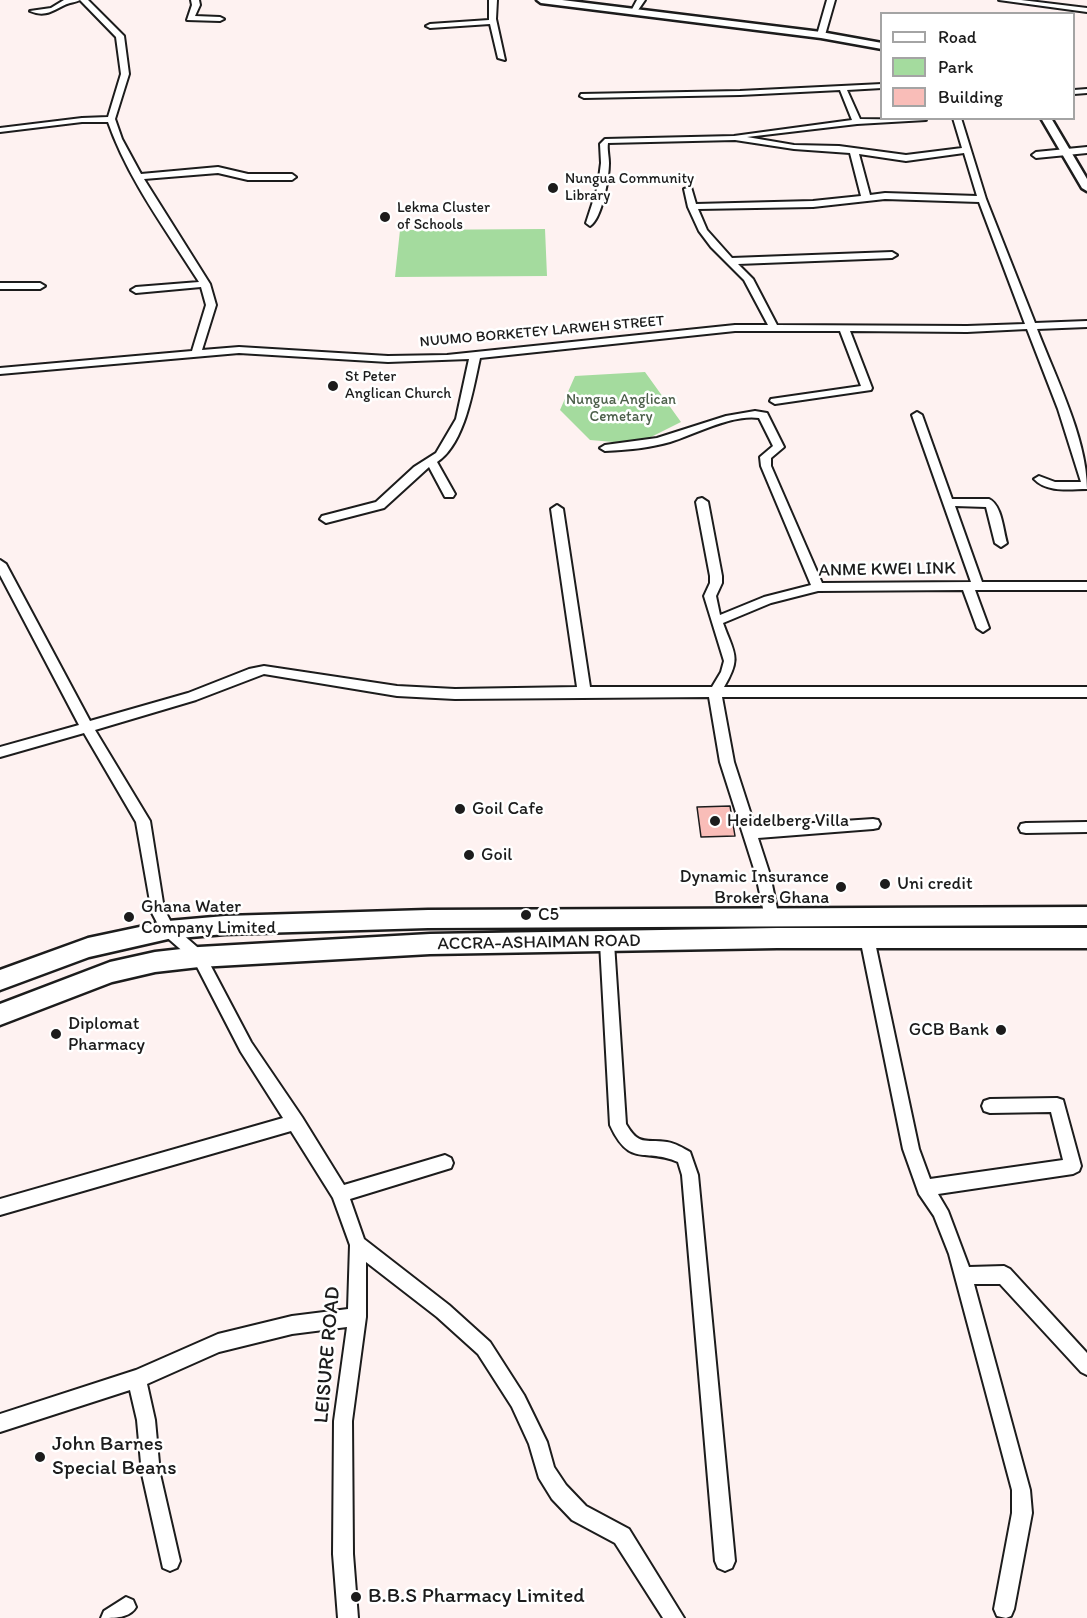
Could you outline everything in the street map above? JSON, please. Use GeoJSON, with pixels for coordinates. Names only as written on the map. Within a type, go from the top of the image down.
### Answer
{"type":"FeatureCollection","features":[{"type":"Feature","properties":{"kind":"main road","name":"ACCRA-ASHAIMAN ROAD"},"geometry":{"type":"LineString","coordinates":[[0,980],[88,948],[168,930],[225,925],[428,919],[1087,916]]}},
{"type":"Feature","properties":{"kind":"main road","name":"ACCRA-ASHAIMAN ROAD"},"geometry":{"type":"LineString","coordinates":[[0,1014],[110,972],[199,957],[430,944],[867,938],[1087,938]]}},
{"type":"Feature","properties":{"kind":"street"},"geometry":{"type":"LineString","coordinates":[[33,11],[57,9],[67,2],[76,0]]}},
{"type":"Feature","properties":{"kind":"street"},"geometry":{"type":"LineString","coordinates":[[84,0],[120,36],[125,74],[111,119],[118,139],[138,177],[205,284],[211,305],[196,353]]}},
{"type":"Feature","properties":{"kind":"street"},"geometry":{"type":"LineString","coordinates":[[195,0],[196,5],[190,18],[220,19]]}},
{"type":"Feature","properties":{"kind":"street"},"geometry":{"type":"LineString","coordinates":[[493,0],[492,22],[502,58]]}},
{"type":"Feature","properties":{"kind":"street"},"geometry":{"type":"LineString","coordinates":[[540,0],[821,35],[880,46]]}},
{"type":"Feature","properties":{"kind":"street"},"geometry":{"type":"LineString","coordinates":[[633,11],[641,0]]}},
{"type":"Feature","properties":{"kind":"street"},"geometry":{"type":"LineString","coordinates":[[821,35],[831,0]]}},
{"type":"Feature","properties":{"kind":"street"},"geometry":{"type":"LineString","coordinates":[[1003,0],[1087,10]]}},
{"type":"Feature","properties":{"kind":"street"},"geometry":{"type":"LineString","coordinates":[[430,26],[492,22]]}},
{"type":"Feature","properties":{"kind":"street"},"geometry":{"type":"LineString","coordinates":[[584,96],[880,86]]}},
{"type":"Feature","properties":{"kind":"street"},"geometry":{"type":"LineString","coordinates":[[843,89],[857,122]]}},
{"type":"Feature","properties":{"kind":"street"},"geometry":{"type":"LineString","coordinates":[[0,130],[82,120],[111,119]]}},
{"type":"Feature","properties":{"kind":"street"},"geometry":{"type":"LineString","coordinates":[[735,138],[743,133],[890,120]]}},
{"type":"Feature","properties":{"kind":"street"},"geometry":{"type":"LineString","coordinates":[[958,120],[982,199],[1063,409],[1087,484],[1052,485],[1044,484],[1039,478]]}},
{"type":"Feature","properties":{"kind":"street"},"geometry":{"type":"LineString","coordinates":[[1047,120],[1087,188]]}},
{"type":"Feature","properties":{"kind":"street"},"geometry":{"type":"LineString","coordinates":[[590,223],[601,195],[605,141],[735,138],[794,147],[854,151],[906,158],[968,150]]}},
{"type":"Feature","properties":{"kind":"street"},"geometry":{"type":"LineString","coordinates":[[1036,155],[1087,150]]}},
{"type":"Feature","properties":{"kind":"street"},"geometry":{"type":"LineString","coordinates":[[854,151],[866,197]]}},
{"type":"Feature","properties":{"kind":"street"},"geometry":{"type":"LineString","coordinates":[[138,177],[218,170],[248,177],[292,177]]}},
{"type":"Feature","properties":{"kind":"street"},"geometry":{"type":"LineString","coordinates":[[688,189],[692,207],[703,231],[748,279],[773,326]]}},
{"type":"Feature","properties":{"kind":"street"},"geometry":{"type":"LineString","coordinates":[[692,207],[813,204],[866,197],[982,199]]}},
{"type":"Feature","properties":{"kind":"street"},"geometry":{"type":"LineString","coordinates":[[731,261],[892,255]]}},
{"type":"Feature","properties":{"kind":"street"},"geometry":{"type":"LineString","coordinates":[[136,290],[205,284]]}},
{"type":"Feature","properties":{"kind":"street"},"geometry":{"type":"LineString","coordinates":[[0,286],[40,286]]}},
{"type":"Feature","properties":{"kind":"street","name":"NUUMO BORKETEY LARWEH STREET"},"geometry":{"type":"LineString","coordinates":[[0,371],[196,353],[254,351],[398,359],[475,356],[735,327],[967,329],[1087,324]]}},
{"type":"Feature","properties":{"kind":"street"},"geometry":{"type":"LineString","coordinates":[[775,401],[867,388],[844,329]]}},
{"type":"Feature","properties":{"kind":"street"},"geometry":{"type":"LineString","coordinates":[[326,519],[381,505],[418,469],[432,463],[440,455],[461,420],[475,356]]}},
{"type":"Feature","properties":{"kind":"street"},"geometry":{"type":"LineString","coordinates":[[605,448],[665,440],[735,417],[758,412],[763,415],[779,447],[765,457],[766,466],[818,587]]}},
{"type":"Feature","properties":{"kind":"street"},"geometry":{"type":"LineString","coordinates":[[918,415],[973,587],[983,628]]}},
{"type":"Feature","properties":{"kind":"street"},"geometry":{"type":"LineString","coordinates":[[432,463],[449,494]]}},
{"type":"Feature","properties":{"kind":"street"},"geometry":{"type":"LineString","coordinates":[[702,502],[716,576],[716,583],[710,596],[730,661],[716,693],[727,762],[763,875],[772,918]]}},
{"type":"Feature","properties":{"kind":"street"},"geometry":{"type":"LineString","coordinates":[[947,502],[989,503],[1001,543]]}},
{"type":"Feature","properties":{"kind":"street"},"geometry":{"type":"LineString","coordinates":[[556,508],[584,692]]}},
{"type":"Feature","properties":{"kind":"street"},"geometry":{"type":"LineString","coordinates":[[0,564],[86,726],[143,821],[157,909],[168,930],[199,957]]}},
{"type":"Feature","properties":{"kind":"street","name":"ANME KWEI LINK"},"geometry":{"type":"LineString","coordinates":[[716,621],[768,600],[818,587],[1087,586]]}},
{"type":"Feature","properties":{"kind":"street"},"geometry":{"type":"LineString","coordinates":[[0,752],[192,696],[253,672],[264,670],[345,684],[455,694],[1087,692]]}},
{"type":"Feature","properties":{"kind":"street"},"geometry":{"type":"LineString","coordinates":[[748,833],[873,824]]}},
{"type":"Feature","properties":{"kind":"street"},"geometry":{"type":"LineString","coordinates":[[1026,828],[1087,826]]}},
{"type":"Feature","properties":{"kind":"street"},"geometry":{"type":"LineString","coordinates":[[867,938],[911,1149],[926,1188],[940,1211],[964,1276],[1021,1490],[1022,1513],[1004,1609]]}},
{"type":"Feature","properties":{"kind":"street"},"geometry":{"type":"LineString","coordinates":[[607,943],[618,1125],[628,1142],[641,1149],[669,1150],[684,1157],[690,1175],[725,1561]]}},
{"type":"Feature","properties":{"kind":"street","name":"LEISURE ROAD"},"geometry":{"type":"LineString","coordinates":[[199,957],[246,1047],[340,1194],[358,1245],[357,1317],[343,1421],[343,1554],[348,1618]]}},
{"type":"Feature","properties":{"kind":"street"},"geometry":{"type":"LineString","coordinates":[[926,1188],[1073,1166],[1057,1105],[990,1106]]}},
{"type":"Feature","properties":{"kind":"street"},"geometry":{"type":"LineString","coordinates":[[0,1207],[296,1122]]}},
{"type":"Feature","properties":{"kind":"street"},"geometry":{"type":"LineString","coordinates":[[340,1194],[445,1163]]}},
{"type":"Feature","properties":{"kind":"street"},"geometry":{"type":"LineString","coordinates":[[358,1245],[443,1311],[484,1348],[518,1401],[538,1442],[546,1471],[559,1492],[579,1513],[622,1536],[674,1618]]}},
{"type":"Feature","properties":{"kind":"street"},"geometry":{"type":"LineString","coordinates":[[964,1276],[1004,1275],[1087,1366]]}},
{"type":"Feature","properties":{"kind":"street"},"geometry":{"type":"LineString","coordinates":[[0,1423],[137,1379],[218,1343],[292,1325],[357,1317]]}},
{"type":"Feature","properties":{"kind":"street"},"geometry":{"type":"LineString","coordinates":[[137,1379],[146,1420],[151,1474],[170,1561]]}},
{"type":"Feature","properties":{"kind":"green space"},"geometry":{"type":"Polygon","coordinates":[[[545,229],[547,276],[395,277],[400,230],[545,229]]]}},
{"type":"Feature","properties":{"kind":"green space","name":"Nungua Anglican Cemetary"},"geometry":{"type":"Polygon","coordinates":[[[645,372],[681,422],[637,444],[590,440],[560,410],[575,376],[645,372]]]}},
{"type":"Feature","properties":{"kind":"building","name":"Heidelberg Villa"},"geometry":{"type":"Polygon","coordinates":[[[730,806],[735,836],[701,837],[697,807],[730,806]]]}},
{"type":"Feature","properties":{"kind":"place","name":"Nungua Community Library"},"geometry":{"type":"Point","coordinates":[553,188]}},
{"type":"Feature","properties":{"kind":"place","name":"Lekma Cluster of Schools"},"geometry":{"type":"Point","coordinates":[385,217]}},
{"type":"Feature","properties":{"kind":"place","name":"St Peter Anglican Church"},"geometry":{"type":"Point","coordinates":[333,386]}},
{"type":"Feature","properties":{"kind":"place","name":"Goil Cafe"},"geometry":{"type":"Point","coordinates":[460,809]}},
{"type":"Feature","properties":{"kind":"place","name":"Heidelberg Villa"},"geometry":{"type":"Point","coordinates":[715,821]}},
{"type":"Feature","properties":{"kind":"place","name":"Goil"},"geometry":{"type":"Point","coordinates":[469,855]}},
{"type":"Feature","properties":{"kind":"place","name":"Uni credit"},"geometry":{"type":"Point","coordinates":[885,884]}},
{"type":"Feature","properties":{"kind":"place","name":"Dynamic Insurance Brokers Ghana"},"geometry":{"type":"Point","coordinates":[841,887]}},
{"type":"Feature","properties":{"kind":"place","name":"C5"},"geometry":{"type":"Point","coordinates":[526,915]}},
{"type":"Feature","properties":{"kind":"place","name":"Ghana Water Company Limited"},"geometry":{"type":"Point","coordinates":[129,917]}},
{"type":"Feature","properties":{"kind":"place","name":"GCB Bank"},"geometry":{"type":"Point","coordinates":[1001,1030]}},
{"type":"Feature","properties":{"kind":"place","name":"Diplomat Pharmacy"},"geometry":{"type":"Point","coordinates":[56,1034]}},
{"type":"Feature","properties":{"kind":"place","name":"John Barnes Special Beans"},"geometry":{"type":"Point","coordinates":[40,1457]}},
{"type":"Feature","properties":{"kind":"place","name":"B.B.S Pharmacy Limited"},"geometry":{"type":"Point","coordinates":[356,1597]}}]}
